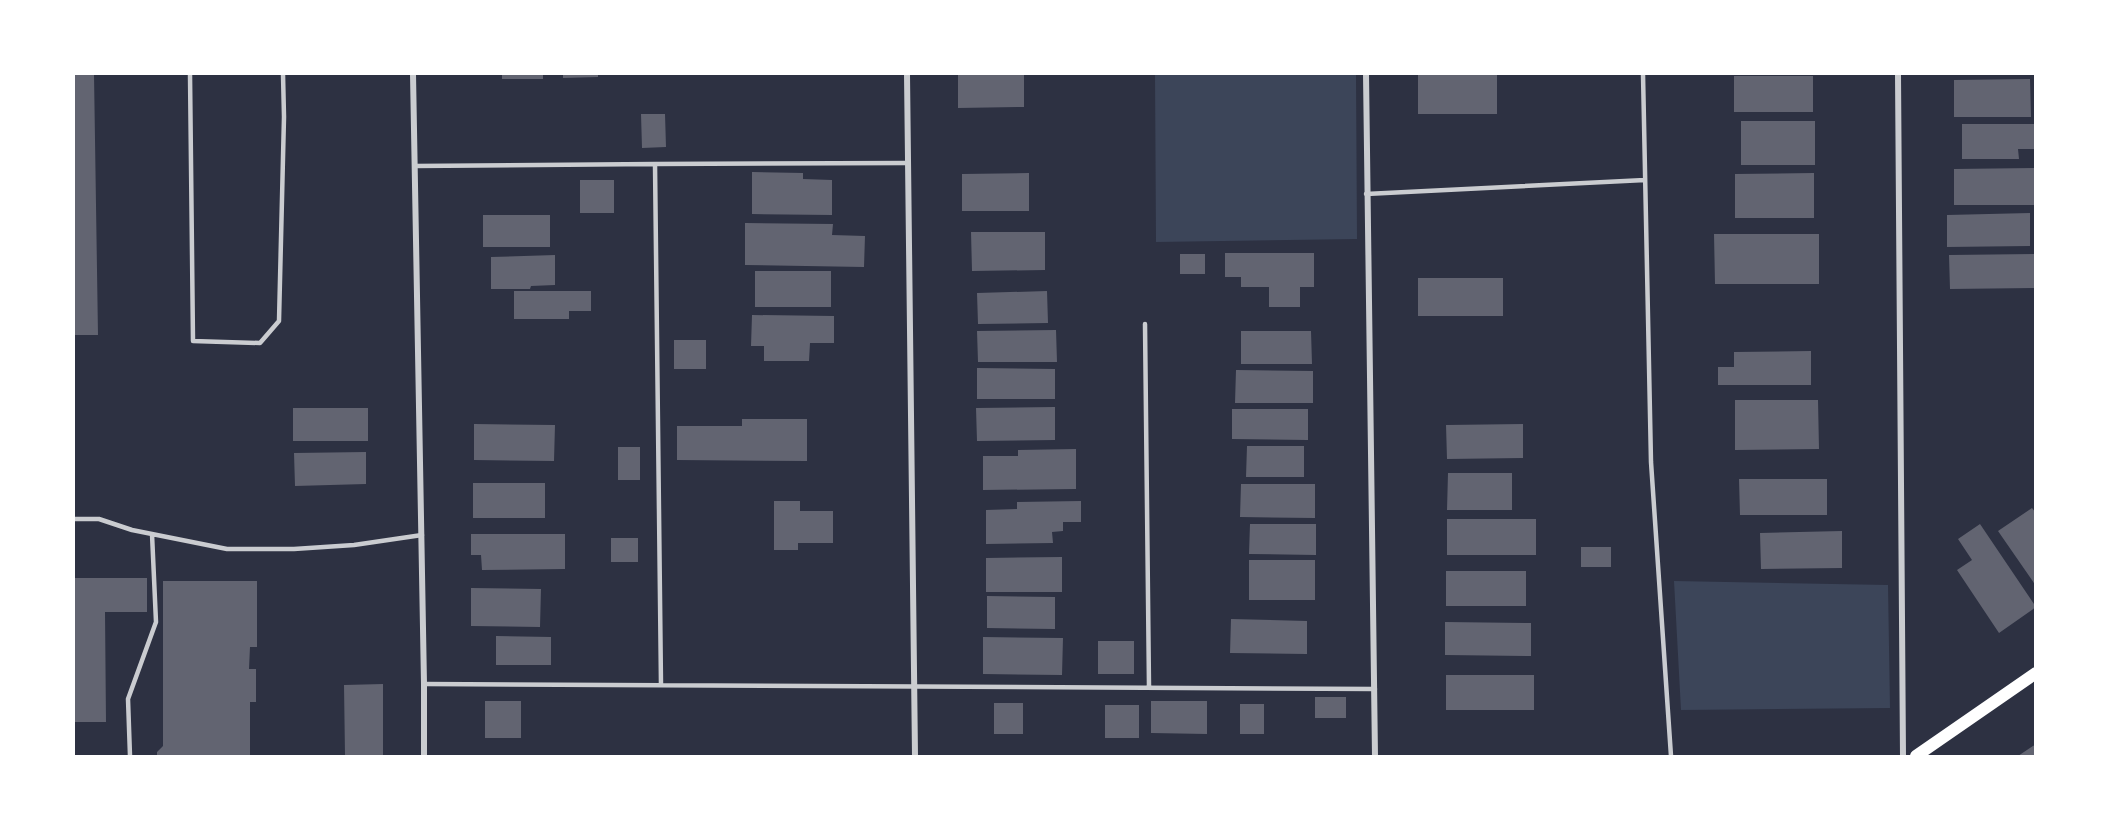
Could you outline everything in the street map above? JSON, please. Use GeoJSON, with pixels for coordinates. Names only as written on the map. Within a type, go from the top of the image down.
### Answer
{"type":"FeatureCollection","features":[{"type":"Feature","properties":{"kind":"main road"},"geometry":{"type":"LineString","coordinates":[[1916,756],[2036,672]]}},
{"type":"Feature","properties":{"kind":"street"},"geometry":{"type":"LineString","coordinates":[[413,74],[424,756]]}},
{"type":"Feature","properties":{"kind":"street"},"geometry":{"type":"LineString","coordinates":[[907,74],[915,756]]}},
{"type":"Feature","properties":{"kind":"street"},"geometry":{"type":"LineString","coordinates":[[1366,74],[1375,756]]}},
{"type":"Feature","properties":{"kind":"street"},"geometry":{"type":"LineString","coordinates":[[1898,74],[1904,756]]}},
{"type":"Feature","properties":{"kind":"lane"},"geometry":{"type":"LineString","coordinates":[[190,74],[193,341],[260,343],[279,321],[283,74]]}},
{"type":"Feature","properties":{"kind":"lane"},"geometry":{"type":"LineString","coordinates":[[1643,74],[1651,462],[1671,756]]}},
{"type":"Feature","properties":{"kind":"lane"},"geometry":{"type":"LineString","coordinates":[[415,166],[908,163]]}},
{"type":"Feature","properties":{"kind":"lane"},"geometry":{"type":"LineString","coordinates":[[655,164],[661,685]]}},
{"type":"Feature","properties":{"kind":"lane"},"geometry":{"type":"LineString","coordinates":[[1366,194],[1645,180]]}},
{"type":"Feature","properties":{"kind":"lane"},"geometry":{"type":"LineString","coordinates":[[1145,324],[1149,687]]}},
{"type":"Feature","properties":{"kind":"lane"},"geometry":{"type":"LineString","coordinates":[[74,519],[99,519],[153,534],[227,549],[342,546],[422,535]]}},
{"type":"Feature","properties":{"kind":"lane"},"geometry":{"type":"LineString","coordinates":[[130,756],[128,699],[156,622],[153,534]]}},
{"type":"Feature","properties":{"kind":"lane"},"geometry":{"type":"LineString","coordinates":[[424,684],[1375,689]]}},
{"type":"Feature","properties":{"kind":"shaded area"},"geometry":{"type":"Polygon","coordinates":[[[1155,74],[1356,74],[1357,239],[1156,242],[1155,74]]]}},
{"type":"Feature","properties":{"kind":"shaded area"},"geometry":{"type":"Polygon","coordinates":[[[1674,581],[1888,585],[1890,708],[1681,710],[1674,581]]]}},
{"type":"Feature","properties":{"kind":"building"},"geometry":{"type":"Polygon","coordinates":[[[74,74],[94,74],[98,335],[74,335],[74,74]]]}},
{"type":"Feature","properties":{"kind":"building"},"geometry":{"type":"Polygon","coordinates":[[[502,74],[543,74],[543,79],[502,79],[502,74]]]}},
{"type":"Feature","properties":{"kind":"building"},"geometry":{"type":"Polygon","coordinates":[[[563,74],[598,74],[598,77],[563,78],[563,74]]]}},
{"type":"Feature","properties":{"kind":"building"},"geometry":{"type":"Polygon","coordinates":[[[958,74],[1024,74],[1024,107],[958,108],[958,74]]]}},
{"type":"Feature","properties":{"kind":"building"},"geometry":{"type":"Polygon","coordinates":[[[1497,74],[1497,114],[1418,114],[1418,75],[1497,74]]]}},
{"type":"Feature","properties":{"kind":"building"},"geometry":{"type":"Polygon","coordinates":[[[1734,76],[1813,76],[1813,112],[1734,112],[1734,76]]]}},
{"type":"Feature","properties":{"kind":"building"},"geometry":{"type":"Polygon","coordinates":[[[2030,79],[2031,117],[1954,117],[1954,80],[2030,79]]]}},
{"type":"Feature","properties":{"kind":"building"},"geometry":{"type":"Polygon","coordinates":[[[641,114],[665,114],[666,147],[642,148],[641,114]]]}},
{"type":"Feature","properties":{"kind":"building"},"geometry":{"type":"Polygon","coordinates":[[[1741,121],[1815,121],[1815,165],[1741,165],[1741,121]]]}},
{"type":"Feature","properties":{"kind":"building"},"geometry":{"type":"Polygon","coordinates":[[[1962,124],[2034,124],[2035,149],[2018,149],[2019,159],[1962,159],[1962,124]]]}},
{"type":"Feature","properties":{"kind":"building"},"geometry":{"type":"Polygon","coordinates":[[[2035,168],[2035,205],[1954,205],[1954,169],[2035,168]]]}},
{"type":"Feature","properties":{"kind":"building"},"geometry":{"type":"Polygon","coordinates":[[[752,172],[803,173],[803,179],[832,180],[832,215],[752,214],[752,172]]]}},
{"type":"Feature","properties":{"kind":"building"},"geometry":{"type":"Polygon","coordinates":[[[1029,173],[1029,211],[962,211],[962,174],[1029,173]]]}},
{"type":"Feature","properties":{"kind":"building"},"geometry":{"type":"Polygon","coordinates":[[[1814,173],[1814,218],[1735,218],[1735,174],[1814,173]]]}},
{"type":"Feature","properties":{"kind":"building"},"geometry":{"type":"Polygon","coordinates":[[[580,180],[614,180],[614,213],[580,213],[580,180]]]}},
{"type":"Feature","properties":{"kind":"building"},"geometry":{"type":"Polygon","coordinates":[[[2030,213],[2030,246],[1947,247],[1947,215],[2030,213]]]}},
{"type":"Feature","properties":{"kind":"building"},"geometry":{"type":"Polygon","coordinates":[[[483,215],[550,215],[550,247],[483,247],[483,215]]]}},
{"type":"Feature","properties":{"kind":"building"},"geometry":{"type":"Polygon","coordinates":[[[745,223],[833,224],[832,235],[865,236],[864,267],[745,265],[745,223]]]}},
{"type":"Feature","properties":{"kind":"building"},"geometry":{"type":"Polygon","coordinates":[[[971,232],[1045,232],[1045,270],[972,271],[971,232]]]}},
{"type":"Feature","properties":{"kind":"building"},"geometry":{"type":"Polygon","coordinates":[[[1714,234],[1819,234],[1819,284],[1715,284],[1714,234]]]}},
{"type":"Feature","properties":{"kind":"building"},"geometry":{"type":"Polygon","coordinates":[[[1225,253],[1314,253],[1314,287],[1300,287],[1300,307],[1269,307],[1269,287],[1241,287],[1241,277],[1225,277],[1225,253]]]}},
{"type":"Feature","properties":{"kind":"building"},"geometry":{"type":"Polygon","coordinates":[[[1180,254],[1205,254],[1205,274],[1180,274],[1180,254]]]}},
{"type":"Feature","properties":{"kind":"building"},"geometry":{"type":"Polygon","coordinates":[[[2036,254],[2036,288],[1950,289],[1949,255],[2036,254]]]}},
{"type":"Feature","properties":{"kind":"building"},"geometry":{"type":"Polygon","coordinates":[[[555,255],[555,285],[531,286],[530,289],[491,289],[491,257],[555,255]]]}},
{"type":"Feature","properties":{"kind":"building"},"geometry":{"type":"Polygon","coordinates":[[[755,271],[831,271],[831,307],[755,307],[755,271]]]}},
{"type":"Feature","properties":{"kind":"building"},"geometry":{"type":"Polygon","coordinates":[[[1418,278],[1503,278],[1503,316],[1418,316],[1418,278]]]}},
{"type":"Feature","properties":{"kind":"building"},"geometry":{"type":"Polygon","coordinates":[[[514,291],[591,291],[591,311],[569,311],[569,319],[514,319],[514,291]]]}},
{"type":"Feature","properties":{"kind":"building"},"geometry":{"type":"Polygon","coordinates":[[[1047,291],[1048,323],[978,324],[977,293],[1047,291]]]}},
{"type":"Feature","properties":{"kind":"building"},"geometry":{"type":"Polygon","coordinates":[[[752,315],[834,316],[834,343],[810,343],[809,361],[764,361],[764,346],[751,346],[752,315]]]}},
{"type":"Feature","properties":{"kind":"building"},"geometry":{"type":"Polygon","coordinates":[[[1056,330],[1057,362],[978,362],[977,331],[1056,330]]]}},
{"type":"Feature","properties":{"kind":"building"},"geometry":{"type":"Polygon","coordinates":[[[1241,331],[1311,331],[1312,364],[1241,364],[1241,331]]]}},
{"type":"Feature","properties":{"kind":"building"},"geometry":{"type":"Polygon","coordinates":[[[674,340],[706,340],[706,369],[674,369],[674,340]]]}},
{"type":"Feature","properties":{"kind":"building"},"geometry":{"type":"Polygon","coordinates":[[[1811,351],[1811,385],[1718,385],[1718,367],[1734,367],[1734,352],[1811,351]]]}},
{"type":"Feature","properties":{"kind":"building"},"geometry":{"type":"Polygon","coordinates":[[[977,368],[1055,369],[1055,399],[977,399],[977,368]]]}},
{"type":"Feature","properties":{"kind":"building"},"geometry":{"type":"Polygon","coordinates":[[[1236,370],[1313,371],[1313,403],[1235,403],[1236,370]]]}},
{"type":"Feature","properties":{"kind":"building"},"geometry":{"type":"Polygon","coordinates":[[[1735,400],[1818,400],[1819,449],[1735,450],[1735,400]]]}},
{"type":"Feature","properties":{"kind":"building"},"geometry":{"type":"Polygon","coordinates":[[[1055,407],[1055,440],[977,441],[976,408],[1055,407]]]}},
{"type":"Feature","properties":{"kind":"building"},"geometry":{"type":"Polygon","coordinates":[[[293,408],[368,408],[368,441],[293,441],[293,408]]]}},
{"type":"Feature","properties":{"kind":"building"},"geometry":{"type":"Polygon","coordinates":[[[1232,409],[1308,409],[1308,440],[1232,439],[1232,409]]]}},
{"type":"Feature","properties":{"kind":"building"},"geometry":{"type":"Polygon","coordinates":[[[742,419],[807,419],[807,461],[677,460],[677,426],[742,426],[742,419]]]}},
{"type":"Feature","properties":{"kind":"building"},"geometry":{"type":"Polygon","coordinates":[[[474,424],[555,425],[554,461],[474,460],[474,424]]]}},
{"type":"Feature","properties":{"kind":"building"},"geometry":{"type":"Polygon","coordinates":[[[1523,424],[1523,458],[1447,459],[1446,425],[1523,424]]]}},
{"type":"Feature","properties":{"kind":"building"},"geometry":{"type":"Polygon","coordinates":[[[1247,446],[1304,446],[1304,477],[1246,477],[1247,446]]]}},
{"type":"Feature","properties":{"kind":"building"},"geometry":{"type":"Polygon","coordinates":[[[618,447],[640,447],[640,480],[618,480],[618,447]]]}},
{"type":"Feature","properties":{"kind":"building"},"geometry":{"type":"Polygon","coordinates":[[[1076,449],[1076,489],[983,490],[983,456],[1018,456],[1018,450],[1076,449]]]}},
{"type":"Feature","properties":{"kind":"building"},"geometry":{"type":"Polygon","coordinates":[[[366,452],[366,484],[295,486],[294,453],[366,452]]]}},
{"type":"Feature","properties":{"kind":"building"},"geometry":{"type":"Polygon","coordinates":[[[1448,473],[1512,473],[1512,510],[1447,510],[1448,473]]]}},
{"type":"Feature","properties":{"kind":"building"},"geometry":{"type":"Polygon","coordinates":[[[1739,479],[1827,479],[1827,515],[1740,515],[1739,479]]]}},
{"type":"Feature","properties":{"kind":"building"},"geometry":{"type":"Polygon","coordinates":[[[473,483],[545,483],[545,518],[473,518],[473,483]]]}},
{"type":"Feature","properties":{"kind":"building"},"geometry":{"type":"Polygon","coordinates":[[[1241,484],[1315,484],[1315,518],[1240,517],[1241,484]]]}},
{"type":"Feature","properties":{"kind":"building"},"geometry":{"type":"Polygon","coordinates":[[[774,501],[800,501],[800,511],[833,511],[833,543],[798,543],[798,550],[774,550],[774,501]]]}},
{"type":"Feature","properties":{"kind":"building"},"geometry":{"type":"Polygon","coordinates":[[[1081,501],[1081,522],[1063,522],[1063,531],[1052,532],[1053,543],[986,544],[986,510],[1017,509],[1017,502],[1081,501]]]}},
{"type":"Feature","properties":{"kind":"building"},"geometry":{"type":"Polygon","coordinates":[[[2032,508],[2036,513],[2036,586],[1998,531],[2032,508]]]}},
{"type":"Feature","properties":{"kind":"building"},"geometry":{"type":"Polygon","coordinates":[[[1447,519],[1536,519],[1536,555],[1447,555],[1447,519]]]}},
{"type":"Feature","properties":{"kind":"building"},"geometry":{"type":"Polygon","coordinates":[[[1250,524],[1316,524],[1316,555],[1249,554],[1250,524]]]}},
{"type":"Feature","properties":{"kind":"building"},"geometry":{"type":"Polygon","coordinates":[[[1980,524],[2036,607],[1999,633],[1957,570],[1972,560],[1958,539],[1980,524]]]}},
{"type":"Feature","properties":{"kind":"building"},"geometry":{"type":"Polygon","coordinates":[[[1842,531],[1842,568],[1761,569],[1760,533],[1842,531]]]}},
{"type":"Feature","properties":{"kind":"building"},"geometry":{"type":"Polygon","coordinates":[[[471,534],[565,534],[565,569],[482,570],[481,555],[471,555],[471,534]]]}},
{"type":"Feature","properties":{"kind":"building"},"geometry":{"type":"Polygon","coordinates":[[[611,538],[638,538],[638,562],[611,562],[611,538]]]}},
{"type":"Feature","properties":{"kind":"building"},"geometry":{"type":"Polygon","coordinates":[[[1581,547],[1611,547],[1611,567],[1581,567],[1581,547]]]}},
{"type":"Feature","properties":{"kind":"building"},"geometry":{"type":"Polygon","coordinates":[[[1062,557],[1062,592],[986,592],[986,558],[1062,557]]]}},
{"type":"Feature","properties":{"kind":"building"},"geometry":{"type":"Polygon","coordinates":[[[1249,560],[1315,560],[1315,600],[1249,600],[1249,560]]]}},
{"type":"Feature","properties":{"kind":"building"},"geometry":{"type":"Polygon","coordinates":[[[1446,571],[1526,571],[1526,606],[1446,606],[1446,571]]]}},
{"type":"Feature","properties":{"kind":"building"},"geometry":{"type":"Polygon","coordinates":[[[74,578],[147,578],[147,612],[105,612],[106,722],[74,722],[74,578]]]}},
{"type":"Feature","properties":{"kind":"building"},"geometry":{"type":"Polygon","coordinates":[[[163,581],[257,581],[257,647],[250,647],[249,669],[256,669],[256,702],[250,702],[250,756],[157,756],[157,752],[163,746],[163,581]]]}},
{"type":"Feature","properties":{"kind":"building"},"geometry":{"type":"Polygon","coordinates":[[[471,588],[541,589],[540,627],[471,626],[471,588]]]}},
{"type":"Feature","properties":{"kind":"building"},"geometry":{"type":"Polygon","coordinates":[[[987,596],[1055,597],[1055,629],[987,628],[987,596]]]}},
{"type":"Feature","properties":{"kind":"building"},"geometry":{"type":"Polygon","coordinates":[[[1231,619],[1307,621],[1307,654],[1230,653],[1231,619]]]}},
{"type":"Feature","properties":{"kind":"building"},"geometry":{"type":"Polygon","coordinates":[[[1445,622],[1531,623],[1531,656],[1445,655],[1445,622]]]}},
{"type":"Feature","properties":{"kind":"building"},"geometry":{"type":"Polygon","coordinates":[[[496,636],[551,637],[551,665],[496,665],[496,636]]]}},
{"type":"Feature","properties":{"kind":"building"},"geometry":{"type":"Polygon","coordinates":[[[983,637],[1063,638],[1062,675],[983,674],[983,637]]]}},
{"type":"Feature","properties":{"kind":"building"},"geometry":{"type":"Polygon","coordinates":[[[1098,641],[1134,641],[1134,674],[1098,674],[1098,641]]]}},
{"type":"Feature","properties":{"kind":"building"},"geometry":{"type":"Polygon","coordinates":[[[1446,675],[1534,675],[1534,710],[1446,710],[1446,675]]]}},
{"type":"Feature","properties":{"kind":"building"},"geometry":{"type":"Polygon","coordinates":[[[383,684],[383,756],[345,756],[344,685],[383,684]]]}},
{"type":"Feature","properties":{"kind":"building"},"geometry":{"type":"Polygon","coordinates":[[[1315,697],[1346,697],[1346,718],[1315,718],[1315,697]]]}},
{"type":"Feature","properties":{"kind":"building"},"geometry":{"type":"Polygon","coordinates":[[[485,701],[521,701],[521,738],[485,738],[485,701]]]}},
{"type":"Feature","properties":{"kind":"building"},"geometry":{"type":"Polygon","coordinates":[[[1151,701],[1207,701],[1207,734],[1151,733],[1151,701]]]}},
{"type":"Feature","properties":{"kind":"building"},"geometry":{"type":"Polygon","coordinates":[[[994,703],[1023,703],[1023,734],[994,734],[994,703]]]}},
{"type":"Feature","properties":{"kind":"building"},"geometry":{"type":"Polygon","coordinates":[[[1240,704],[1264,704],[1264,734],[1240,734],[1240,704]]]}},
{"type":"Feature","properties":{"kind":"building"},"geometry":{"type":"Polygon","coordinates":[[[1105,705],[1139,705],[1139,738],[1105,738],[1105,705]]]}},
{"type":"Feature","properties":{"kind":"building"},"geometry":{"type":"Polygon","coordinates":[[[2036,744],[2036,756],[2018,756],[2036,744]]]}}]}
